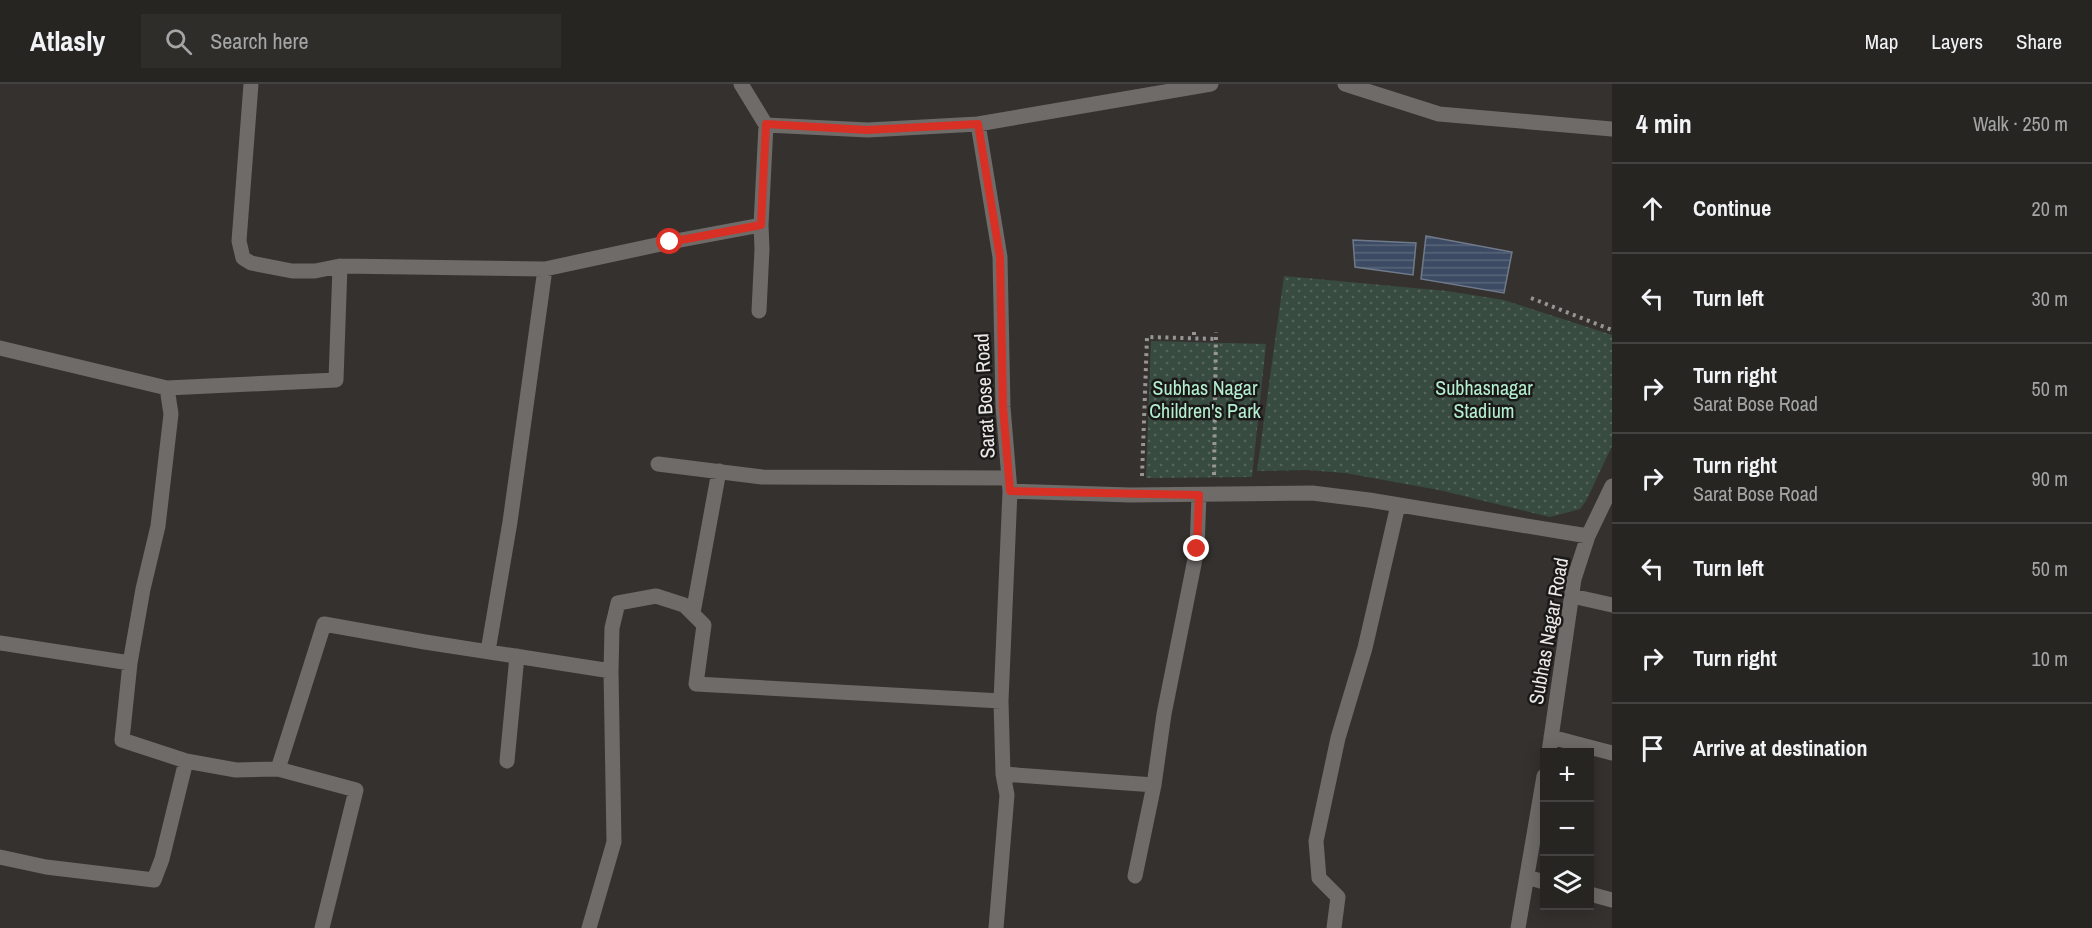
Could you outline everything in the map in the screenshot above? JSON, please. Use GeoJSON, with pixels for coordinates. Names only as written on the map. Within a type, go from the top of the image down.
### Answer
{"type":"FeatureCollection","features":[{"type":"Feature","properties":{"kind":"street"},"geometry":{"type":"LineString","coordinates":[[251,84],[239,241],[243,258],[251,263],[292,271],[315,271],[340,266],[545,268],[761,225]]}},
{"type":"Feature","properties":{"kind":"street"},"geometry":{"type":"LineString","coordinates":[[741,84],[766,124],[759,311]]}},
{"type":"Feature","properties":{"kind":"street"},"geometry":{"type":"LineString","coordinates":[[766,124],[867,130],[978,124],[1211,84]]}},
{"type":"Feature","properties":{"kind":"street"},"geometry":{"type":"LineString","coordinates":[[1345,84],[1439,114],[1612,129]]}},
{"type":"Feature","properties":{"kind":"street","name":"Sarat Bose Road"},"geometry":{"type":"LineString","coordinates":[[978,124],[1000,257],[1003,407],[1009,484],[1001,701],[1003,774],[1007,795],[996,928]]}},
{"type":"Feature","properties":{"kind":"street"},"geometry":{"type":"LineString","coordinates":[[0,348],[167,388],[336,380],[340,266]]}},
{"type":"Feature","properties":{"kind":"street"},"geometry":{"type":"LineString","coordinates":[[488,651],[510,522],[545,268]]}},
{"type":"Feature","properties":{"kind":"street"},"geometry":{"type":"LineString","coordinates":[[167,388],[171,414],[158,526],[143,589],[130,663],[122,740],[186,761],[236,770],[278,769],[356,790],[322,928]]}},
{"type":"Feature","properties":{"kind":"street"},"geometry":{"type":"LineString","coordinates":[[658,464],[762,477],[1009,484],[1142,495],[1312,493],[1588,536]]}},
{"type":"Feature","properties":{"kind":"street"},"geometry":{"type":"LineString","coordinates":[[693,613],[719,471]]}},
{"type":"Feature","properties":{"kind":"street","name":"Subhas Nagar Road"},"geometry":{"type":"LineString","coordinates":[[1550,745],[1574,579],[1588,536],[1612,486]]}},
{"type":"Feature","properties":{"kind":"street"},"geometry":{"type":"LineString","coordinates":[[1135,876],[1155,785],[1164,714],[1207,495]]}},
{"type":"Feature","properties":{"kind":"street"},"geometry":{"type":"LineString","coordinates":[[1334,928],[1338,897],[1319,878],[1316,841],[1338,738],[1365,648],[1398,505]]}},
{"type":"Feature","properties":{"kind":"street"},"geometry":{"type":"LineString","coordinates":[[589,928],[614,842],[611,671],[612,628],[618,603],[656,596],[684,605],[693,613],[704,625],[696,684],[1001,701]]}},
{"type":"Feature","properties":{"kind":"street"},"geometry":{"type":"LineString","coordinates":[[1572,596],[1612,605]]}},
{"type":"Feature","properties":{"kind":"street"},"geometry":{"type":"LineString","coordinates":[[278,769],[324,624],[611,671]]}},
{"type":"Feature","properties":{"kind":"street"},"geometry":{"type":"LineString","coordinates":[[0,643],[130,663]]}},
{"type":"Feature","properties":{"kind":"street"},"geometry":{"type":"LineString","coordinates":[[507,761],[517,656]]}},
{"type":"Feature","properties":{"kind":"street"},"geometry":{"type":"LineString","coordinates":[[1550,745],[1612,753]]}},
{"type":"Feature","properties":{"kind":"street"},"geometry":{"type":"LineString","coordinates":[[0,857],[46,867],[154,880],[162,859],[186,761]]}},
{"type":"Feature","properties":{"kind":"street"},"geometry":{"type":"LineString","coordinates":[[1003,774],[1155,785]]}},
{"type":"Feature","properties":{"kind":"street"},"geometry":{"type":"LineString","coordinates":[[1518,928],[1540,802]]}},
{"type":"Feature","properties":{"kind":"street"},"geometry":{"type":"LineString","coordinates":[[1527,877],[1540,881]]}},
{"type":"Feature","properties":{"kind":"street"},"geometry":{"type":"LineString","coordinates":[[1594,895],[1612,900]]}},
{"type":"Feature","properties":{"kind":"path"},"geometry":{"type":"LineString","coordinates":[[1531,298],[1612,330]]}},
{"type":"Feature","properties":{"kind":"path"},"geometry":{"type":"LineString","coordinates":[[1194,332],[1194,339]]}},
{"type":"Feature","properties":{"kind":"path"},"geometry":{"type":"LineString","coordinates":[[1207,495],[1216,332]]}},
{"type":"Feature","properties":{"kind":"path"},"geometry":{"type":"LineString","coordinates":[[1142,495],[1147,338],[1216,339]]}},
{"type":"Feature","properties":{"kind":"green space","name":"Subhasnagar Stadium"},"geometry":{"type":"Polygon","coordinates":[[[1284,276],[1447,291],[1504,300],[1612,335],[1612,446],[1580,509],[1550,517],[1439,490],[1345,473],[1307,470],[1257,471],[1284,276]]]}},
{"type":"Feature","properties":{"kind":"green space","name":"Subhas Nagar Children's Park"},"geometry":{"type":"Polygon","coordinates":[[[1151,341],[1266,344],[1252,477],[1146,478],[1151,341]]]}},
{"type":"Feature","properties":{"kind":"water"},"geometry":{"type":"Polygon","coordinates":[[[1426,236],[1512,252],[1504,293],[1421,279],[1426,236]]]}},
{"type":"Feature","properties":{"kind":"water"},"geometry":{"type":"Polygon","coordinates":[[[1353,240],[1416,243],[1413,275],[1355,267],[1353,240]]]}},
{"type":"Feature","properties":{"kind":"route"},"geometry":{"type":"LineString","coordinates":[[670,242],[761,225],[766,124],[867,130],[978,124],[1000,257],[1003,407],[1010,491],[1199,495],[1197,549]]}}]}
